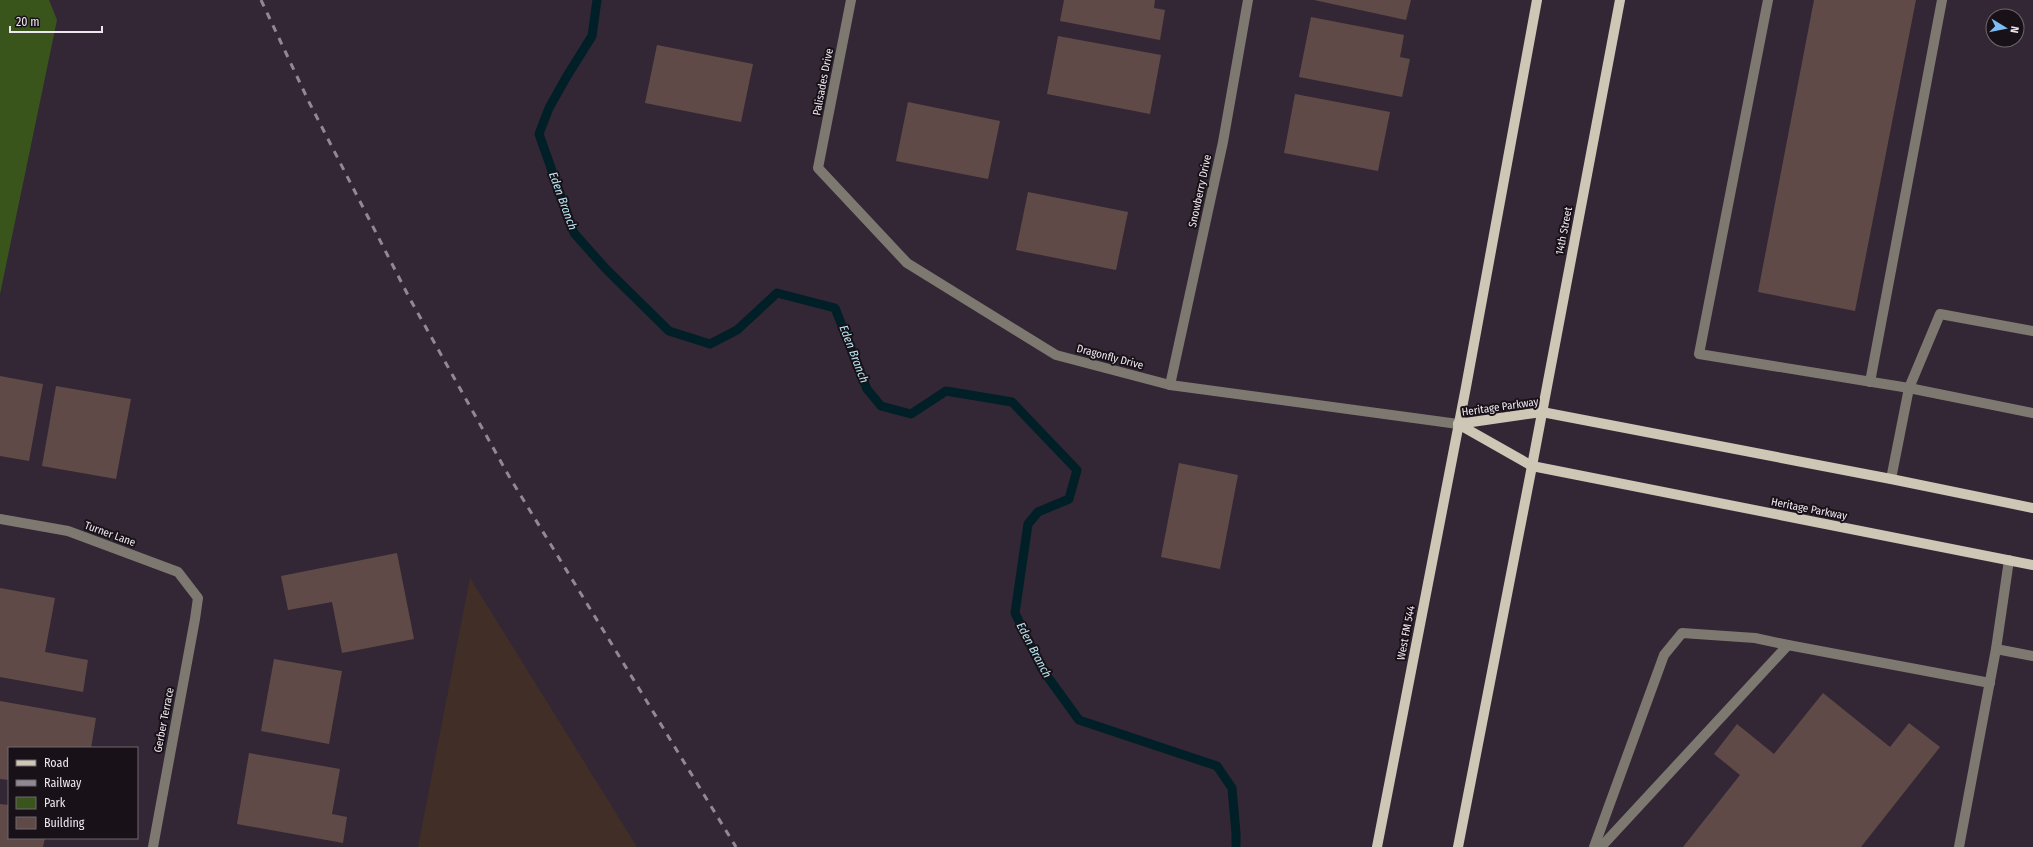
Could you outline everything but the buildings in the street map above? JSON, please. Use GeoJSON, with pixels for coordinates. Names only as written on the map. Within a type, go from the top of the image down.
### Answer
{"type":"FeatureCollection","features":[{"type":"Feature","properties":{"kind":"main road"},"geometry":{"type":"LineString","coordinates":[[1458,424],[1537,0]]}},
{"type":"Feature","properties":{"kind":"main road","name":"14th Street"},"geometry":{"type":"LineString","coordinates":[[1532,466],[1620,0]]}},
{"type":"Feature","properties":{"kind":"main road","name":"Heritage Parkway"},"geometry":{"type":"LineString","coordinates":[[1458,424],[1542,412],[1891,479],[2033,508]]}},
{"type":"Feature","properties":{"kind":"main road","name":"Heritage Parkway"},"geometry":{"type":"LineString","coordinates":[[1458,424],[1532,466],[2033,565]]}},
{"type":"Feature","properties":{"kind":"main road","name":"West FM 544"},"geometry":{"type":"LineString","coordinates":[[1376,847],[1458,424]]}},
{"type":"Feature","properties":{"kind":"main road"},"geometry":{"type":"LineString","coordinates":[[1458,847],[1532,466]]}},
{"type":"Feature","properties":{"kind":"street","name":"Palisades Drive"},"geometry":{"type":"LineString","coordinates":[[818,168],[851,0]]}},
{"type":"Feature","properties":{"kind":"street","name":"Snowberry Drive"},"geometry":{"type":"LineString","coordinates":[[1170,385],[1223,142],[1248,0]]}},
{"type":"Feature","properties":{"kind":"street"},"geometry":{"type":"LineString","coordinates":[[1768,0],[1699,354],[1909,388],[2033,413]]}},
{"type":"Feature","properties":{"kind":"street"},"geometry":{"type":"LineString","coordinates":[[1870,382],[1942,0]]}},
{"type":"Feature","properties":{"kind":"street","name":"Dragonfly Drive"},"geometry":{"type":"LineString","coordinates":[[818,168],[908,263],[1056,355],[1170,385],[1458,424]]}},
{"type":"Feature","properties":{"kind":"street"},"geometry":{"type":"LineString","coordinates":[[1891,479],[1909,388],[1940,314],[2033,331]]}},
{"type":"Feature","properties":{"kind":"street","name":"Turner Lane"},"geometry":{"type":"LineString","coordinates":[[0,518],[68,531],[178,572],[198,598]]}},
{"type":"Feature","properties":{"kind":"street"},"geometry":{"type":"LineString","coordinates":[[1959,847],[1990,683],[2009,560]]}},
{"type":"Feature","properties":{"kind":"street","name":"Gerber Terrace"},"geometry":{"type":"LineString","coordinates":[[153,847],[198,598]]}},
{"type":"Feature","properties":{"kind":"street"},"geometry":{"type":"LineString","coordinates":[[1594,847],[1664,655],[1682,633],[1755,638],[1788,646],[1990,683]]}},
{"type":"Feature","properties":{"kind":"street"},"geometry":{"type":"LineString","coordinates":[[1601,847],[1788,646]]}},
{"type":"Feature","properties":{"kind":"street"},"geometry":{"type":"LineString","coordinates":[[1996,648],[2033,656]]}},
{"type":"Feature","properties":{"kind":"shaded area"},"geometry":{"type":"Polygon","coordinates":[[[470,578],[637,847],[418,847],[470,578]]]}},
{"type":"Feature","properties":{"kind":"green space"},"geometry":{"type":"Polygon","coordinates":[[[0,0],[49,0],[57,20],[0,294],[0,0]]]}},
{"type":"Feature","properties":{"kind":"waterway","name":"Eden Branch"},"geometry":{"type":"LineString","coordinates":[[597,0],[592,36],[549,108],[539,134],[574,233],[606,269],[669,331],[710,344],[737,330],[777,293],[835,308],[867,389],[881,406],[911,414],[946,391],[1012,402],[1077,470],[1069,499],[1038,512],[1028,524],[1015,613],[1042,669],[1079,720],[1217,766],[1232,788],[1236,847]]}},
{"type":"Feature","properties":{"kind":"railway"},"geometry":{"type":"LineString","coordinates":[[261,0],[309,102],[410,299],[510,478],[736,847]]}}]}
